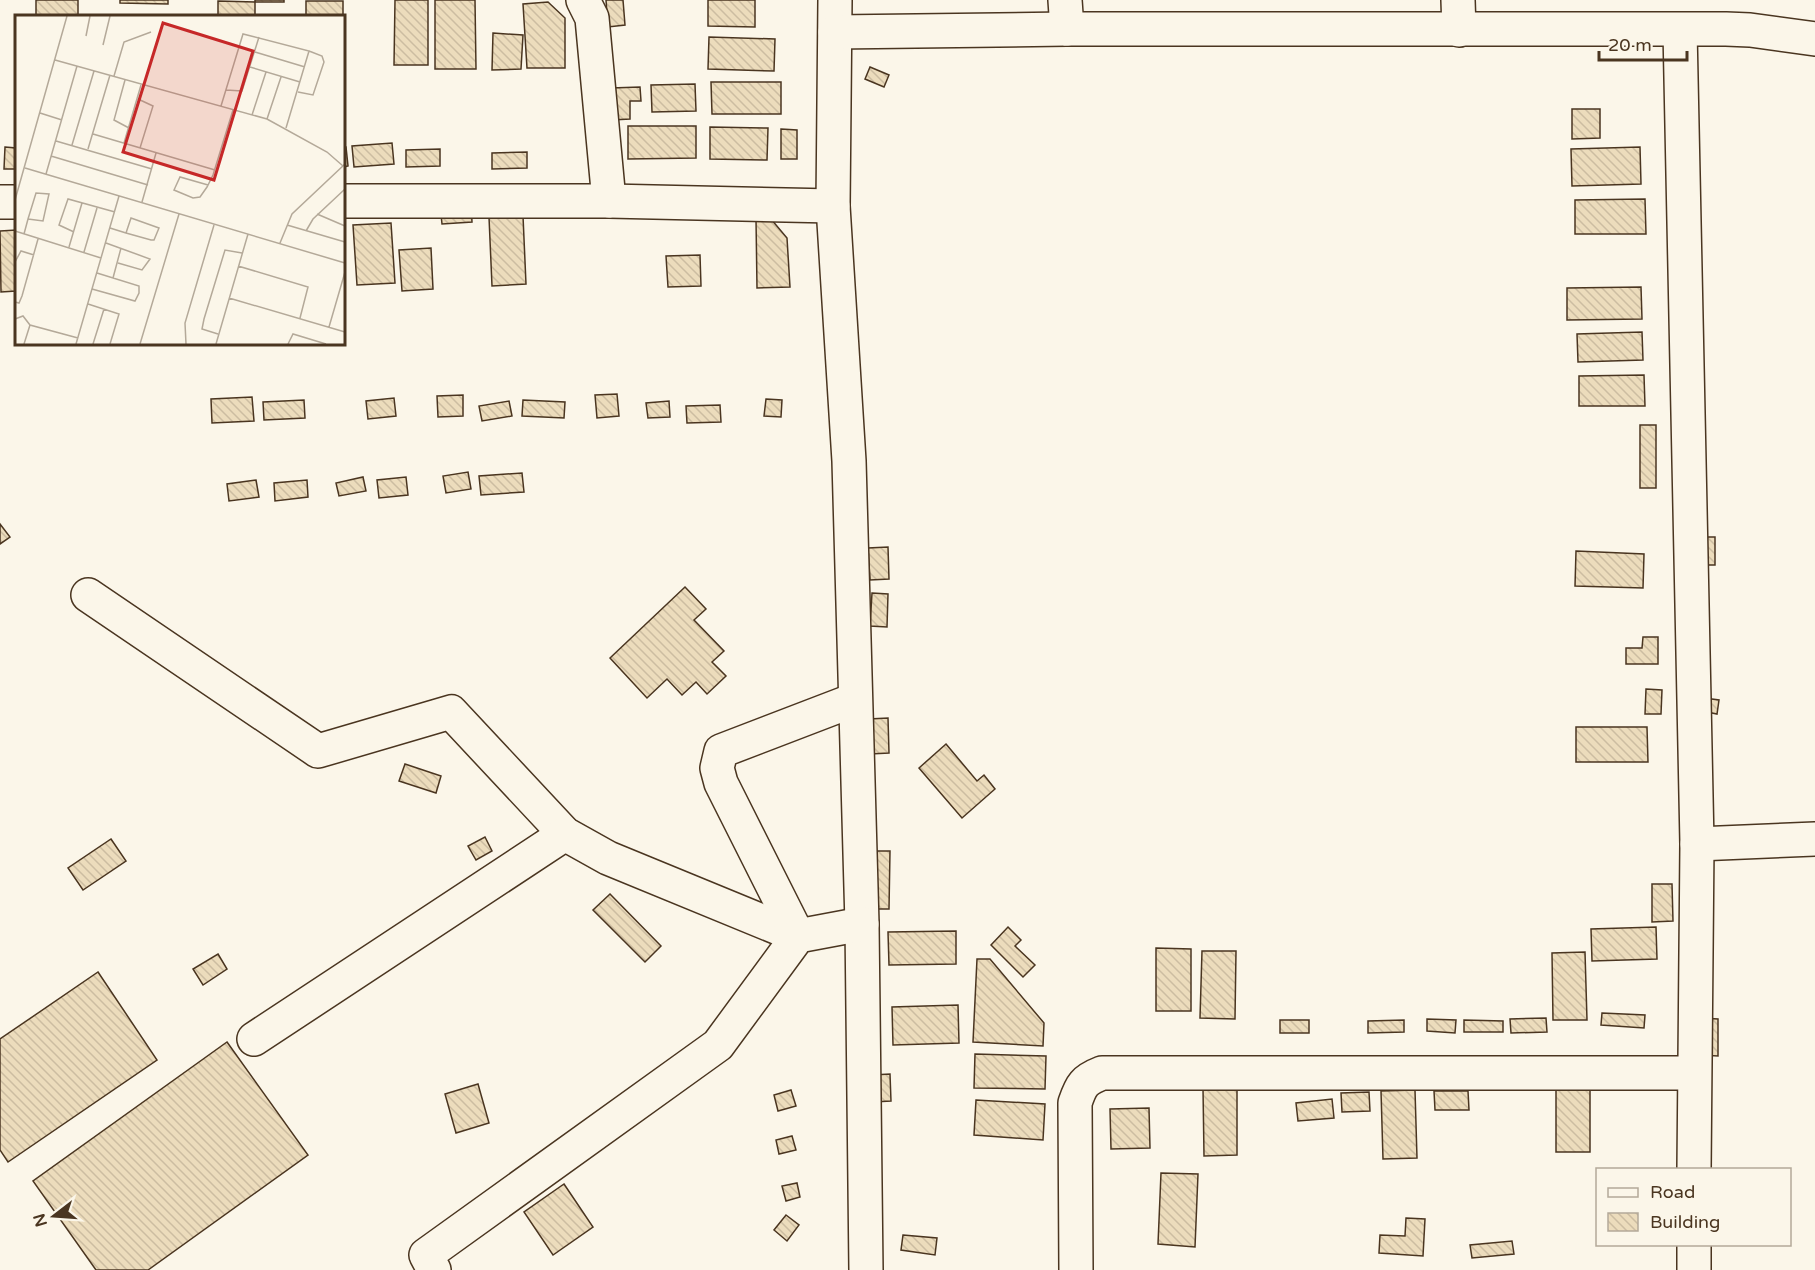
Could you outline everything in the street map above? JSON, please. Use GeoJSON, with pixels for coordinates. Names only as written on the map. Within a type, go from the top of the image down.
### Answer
{"type":"FeatureCollection","features":[{"type":"Feature","properties":{"kind":"street"},"geometry":{"type":"LineString","coordinates":[[583,0],[592,18],[609,201]]}},
{"type":"Feature","properties":{"kind":"street"},"geometry":{"type":"LineString","coordinates":[[835,0],[833,206],[849,461],[862,924],[866,1270]]}},
{"type":"Feature","properties":{"kind":"street"},"geometry":{"type":"LineString","coordinates":[[835,32],[1066,15],[1458,15],[1595,28],[1750,30],[1815,39]]}},
{"type":"Feature","properties":{"kind":"street"},"geometry":{"type":"LineString","coordinates":[[1680,30],[1697,844],[1694,1168]]}},
{"type":"Feature","properties":{"kind":"street"},"geometry":{"type":"LineString","coordinates":[[345,201],[609,201],[833,206]]}},
{"type":"Feature","properties":{"kind":"street"},"geometry":{"type":"LineString","coordinates":[[88,595],[318,751],[451,712],[565,834],[608,858],[798,936],[862,924]]}},
{"type":"Feature","properties":{"kind":"street"},"geometry":{"type":"LineString","coordinates":[[798,936],[721,783],[717,768],[721,751],[854,700]]}},
{"type":"Feature","properties":{"kind":"street"},"geometry":{"type":"LineString","coordinates":[[254,1039],[565,834]]}},
{"type":"Feature","properties":{"kind":"street"},"geometry":{"type":"LineString","coordinates":[[1697,844],[1815,839]]}},
{"type":"Feature","properties":{"kind":"street"},"geometry":{"type":"LineString","coordinates":[[434,1270],[426,1254],[718,1046],[798,936]]}},
{"type":"Feature","properties":{"kind":"street"},"geometry":{"type":"LineString","coordinates":[[1076,1270],[1075,1103],[1080,1088],[1089,1078],[1102,1073],[1694,1073]]}},
{"type":"Feature","properties":{"kind":"street"},"geometry":{"type":"LineString","coordinates":[[1694,1246],[1694,1270]]}},
{"type":"Feature","properties":{"kind":"building"},"geometry":{"type":"Polygon","coordinates":[[[36,0],[78,0],[78,15],[36,15],[36,0]]]}},
{"type":"Feature","properties":{"kind":"building"},"geometry":{"type":"Polygon","coordinates":[[[120,0],[168,0],[168,4],[120,3],[120,0]]]}},
{"type":"Feature","properties":{"kind":"building"},"geometry":{"type":"Polygon","coordinates":[[[255,0],[284,0],[284,2],[255,2],[255,0]]]}},
{"type":"Feature","properties":{"kind":"building"},"geometry":{"type":"Polygon","coordinates":[[[395,0],[428,0],[428,65],[394,65],[395,0]]]}},
{"type":"Feature","properties":{"kind":"building"},"geometry":{"type":"Polygon","coordinates":[[[435,0],[475,0],[476,69],[435,69],[435,0]]]}},
{"type":"Feature","properties":{"kind":"building"},"geometry":{"type":"Polygon","coordinates":[[[606,0],[623,0],[625,25],[608,27],[606,0]]]}},
{"type":"Feature","properties":{"kind":"building"},"geometry":{"type":"Polygon","coordinates":[[[708,0],[755,0],[755,27],[708,26],[708,0]]]}},
{"type":"Feature","properties":{"kind":"building"},"geometry":{"type":"Polygon","coordinates":[[[218,1],[255,2],[255,15],[218,15],[218,1]]]}},
{"type":"Feature","properties":{"kind":"building"},"geometry":{"type":"Polygon","coordinates":[[[306,1],[343,1],[343,15],[306,15],[306,1]]]}},
{"type":"Feature","properties":{"kind":"building"},"geometry":{"type":"Polygon","coordinates":[[[548,2],[565,18],[565,68],[527,68],[523,4],[548,2]]]}},
{"type":"Feature","properties":{"kind":"building"},"geometry":{"type":"Polygon","coordinates":[[[493,33],[523,35],[521,69],[492,70],[493,33]]]}},
{"type":"Feature","properties":{"kind":"building"},"geometry":{"type":"Polygon","coordinates":[[[709,37],[775,39],[774,71],[708,69],[709,37]]]}},
{"type":"Feature","properties":{"kind":"building"},"geometry":{"type":"Polygon","coordinates":[[[870,67],[889,75],[884,87],[865,79],[870,67]]]}},
{"type":"Feature","properties":{"kind":"building"},"geometry":{"type":"Polygon","coordinates":[[[711,82],[781,82],[781,114],[712,114],[711,82]]]}},
{"type":"Feature","properties":{"kind":"building"},"geometry":{"type":"Polygon","coordinates":[[[695,84],[696,111],[652,112],[651,85],[695,84]]]}},
{"type":"Feature","properties":{"kind":"building"},"geometry":{"type":"Polygon","coordinates":[[[640,87],[641,101],[630,101],[630,119],[612,120],[611,88],[640,87]]]}},
{"type":"Feature","properties":{"kind":"building"},"geometry":{"type":"Polygon","coordinates":[[[1572,109],[1600,109],[1600,138],[1572,139],[1572,109]]]}},
{"type":"Feature","properties":{"kind":"building"},"geometry":{"type":"Polygon","coordinates":[[[628,126],[696,126],[696,158],[628,159],[628,126]]]}},
{"type":"Feature","properties":{"kind":"building"},"geometry":{"type":"Polygon","coordinates":[[[710,127],[768,128],[767,160],[710,159],[710,127]]]}},
{"type":"Feature","properties":{"kind":"building"},"geometry":{"type":"Polygon","coordinates":[[[781,129],[797,130],[797,159],[781,159],[781,129]]]}},
{"type":"Feature","properties":{"kind":"building"},"geometry":{"type":"Polygon","coordinates":[[[392,143],[394,164],[354,167],[352,146],[392,143]]]}},
{"type":"Feature","properties":{"kind":"building"},"geometry":{"type":"Polygon","coordinates":[[[5,147],[15,148],[15,169],[4,169],[5,147]]]}},
{"type":"Feature","properties":{"kind":"building"},"geometry":{"type":"Polygon","coordinates":[[[345,147],[346,147],[348,166],[345,167],[345,147]]]}},
{"type":"Feature","properties":{"kind":"building"},"geometry":{"type":"Polygon","coordinates":[[[1640,147],[1641,184],[1572,186],[1571,149],[1640,147]]]}},
{"type":"Feature","properties":{"kind":"building"},"geometry":{"type":"Polygon","coordinates":[[[440,149],[440,166],[406,167],[406,150],[440,149]]]}},
{"type":"Feature","properties":{"kind":"building"},"geometry":{"type":"Polygon","coordinates":[[[527,152],[527,168],[492,169],[492,153],[527,152]]]}},
{"type":"Feature","properties":{"kind":"building"},"geometry":{"type":"Polygon","coordinates":[[[1645,199],[1646,234],[1575,234],[1575,200],[1645,199]]]}},
{"type":"Feature","properties":{"kind":"building"},"geometry":{"type":"Polygon","coordinates":[[[471,202],[472,222],[442,224],[440,205],[471,202]]]}},
{"type":"Feature","properties":{"kind":"building"},"geometry":{"type":"Polygon","coordinates":[[[523,216],[526,284],[492,286],[489,217],[523,216]]]}},
{"type":"Feature","properties":{"kind":"building"},"geometry":{"type":"Polygon","coordinates":[[[756,219],[771,219],[787,238],[790,287],[757,288],[756,219]]]}},
{"type":"Feature","properties":{"kind":"building"},"geometry":{"type":"Polygon","coordinates":[[[391,223],[395,283],[357,285],[353,225],[391,223]]]}},
{"type":"Feature","properties":{"kind":"building"},"geometry":{"type":"Polygon","coordinates":[[[15,230],[15,291],[1,292],[0,231],[15,230]]]}},
{"type":"Feature","properties":{"kind":"building"},"geometry":{"type":"Polygon","coordinates":[[[431,248],[433,289],[402,291],[399,250],[431,248]]]}},
{"type":"Feature","properties":{"kind":"building"},"geometry":{"type":"Polygon","coordinates":[[[700,255],[701,286],[668,287],[666,256],[700,255]]]}},
{"type":"Feature","properties":{"kind":"building"},"geometry":{"type":"Polygon","coordinates":[[[1641,287],[1642,319],[1567,320],[1567,288],[1641,287]]]}},
{"type":"Feature","properties":{"kind":"building"},"geometry":{"type":"Polygon","coordinates":[[[1642,332],[1643,360],[1578,362],[1577,334],[1642,332]]]}},
{"type":"Feature","properties":{"kind":"building"},"geometry":{"type":"Polygon","coordinates":[[[1644,375],[1645,406],[1579,406],[1579,376],[1644,375]]]}},
{"type":"Feature","properties":{"kind":"building"},"geometry":{"type":"Polygon","coordinates":[[[617,394],[619,416],[597,418],[595,395],[617,394]]]}},
{"type":"Feature","properties":{"kind":"building"},"geometry":{"type":"Polygon","coordinates":[[[463,395],[463,416],[438,417],[437,396],[463,395]]]}},
{"type":"Feature","properties":{"kind":"building"},"geometry":{"type":"Polygon","coordinates":[[[252,397],[254,421],[212,423],[211,399],[252,397]]]}},
{"type":"Feature","properties":{"kind":"building"},"geometry":{"type":"Polygon","coordinates":[[[394,398],[396,416],[368,419],[366,401],[394,398]]]}},
{"type":"Feature","properties":{"kind":"building"},"geometry":{"type":"Polygon","coordinates":[[[766,399],[782,400],[781,417],[764,416],[766,399]]]}},
{"type":"Feature","properties":{"kind":"building"},"geometry":{"type":"Polygon","coordinates":[[[304,400],[305,418],[264,420],[263,402],[304,400]]]}},
{"type":"Feature","properties":{"kind":"building"},"geometry":{"type":"Polygon","coordinates":[[[523,400],[565,402],[564,418],[522,416],[523,400]]]}},
{"type":"Feature","properties":{"kind":"building"},"geometry":{"type":"Polygon","coordinates":[[[509,401],[512,416],[482,421],[479,406],[509,401]]]}},
{"type":"Feature","properties":{"kind":"building"},"geometry":{"type":"Polygon","coordinates":[[[669,401],[670,417],[648,418],[646,403],[669,401]]]}},
{"type":"Feature","properties":{"kind":"building"},"geometry":{"type":"Polygon","coordinates":[[[720,405],[721,422],[687,423],[686,406],[720,405]]]}},
{"type":"Feature","properties":{"kind":"building"},"geometry":{"type":"Polygon","coordinates":[[[1640,425],[1656,425],[1656,488],[1640,488],[1640,425]]]}},
{"type":"Feature","properties":{"kind":"building"},"geometry":{"type":"Polygon","coordinates":[[[468,472],[471,489],[446,493],[443,476],[468,472]]]}},
{"type":"Feature","properties":{"kind":"building"},"geometry":{"type":"Polygon","coordinates":[[[522,473],[524,492],[481,495],[479,476],[522,473]]]}},
{"type":"Feature","properties":{"kind":"building"},"geometry":{"type":"Polygon","coordinates":[[[363,477],[366,491],[339,496],[336,483],[363,477]]]}},
{"type":"Feature","properties":{"kind":"building"},"geometry":{"type":"Polygon","coordinates":[[[406,477],[408,495],[379,498],[377,480],[406,477]]]}},
{"type":"Feature","properties":{"kind":"building"},"geometry":{"type":"Polygon","coordinates":[[[256,480],[259,497],[229,501],[227,484],[256,480]]]}},
{"type":"Feature","properties":{"kind":"building"},"geometry":{"type":"Polygon","coordinates":[[[307,480],[308,497],[275,501],[274,483],[307,480]]]}},
{"type":"Feature","properties":{"kind":"building"},"geometry":{"type":"Polygon","coordinates":[[[0,524],[10,537],[0,544],[0,524]]]}},
{"type":"Feature","properties":{"kind":"building"},"geometry":{"type":"Polygon","coordinates":[[[1697,537],[1715,537],[1715,565],[1698,565],[1697,537]]]}},
{"type":"Feature","properties":{"kind":"building"},"geometry":{"type":"Polygon","coordinates":[[[888,547],[889,579],[870,580],[868,548],[888,547]]]}},
{"type":"Feature","properties":{"kind":"building"},"geometry":{"type":"Polygon","coordinates":[[[1576,551],[1644,554],[1643,588],[1575,586],[1576,551]]]}},
{"type":"Feature","properties":{"kind":"building"},"geometry":{"type":"Polygon","coordinates":[[[685,587],[706,609],[694,620],[724,651],[712,662],[726,676],[707,694],[696,682],[682,695],[667,679],[647,698],[610,658],[685,587]]]}},
{"type":"Feature","properties":{"kind":"building"},"geometry":{"type":"Polygon","coordinates":[[[872,593],[888,594],[887,627],[870,626],[872,593]]]}},
{"type":"Feature","properties":{"kind":"building"},"geometry":{"type":"Polygon","coordinates":[[[1643,637],[1658,637],[1658,664],[1626,664],[1626,648],[1642,648],[1643,637]]]}},
{"type":"Feature","properties":{"kind":"building"},"geometry":{"type":"Polygon","coordinates":[[[1646,689],[1662,690],[1661,714],[1645,714],[1646,689]]]}},
{"type":"Feature","properties":{"kind":"building"},"geometry":{"type":"Polygon","coordinates":[[[1704,698],[1719,700],[1717,714],[1702,711],[1704,698]]]}},
{"type":"Feature","properties":{"kind":"building"},"geometry":{"type":"Polygon","coordinates":[[[888,718],[889,753],[870,754],[869,719],[888,718]]]}},
{"type":"Feature","properties":{"kind":"building"},"geometry":{"type":"Polygon","coordinates":[[[1576,727],[1647,727],[1648,762],[1576,762],[1576,727]]]}},
{"type":"Feature","properties":{"kind":"building"},"geometry":{"type":"Polygon","coordinates":[[[946,744],[977,781],[984,775],[995,789],[962,818],[919,768],[946,744]]]}},
{"type":"Feature","properties":{"kind":"building"},"geometry":{"type":"Polygon","coordinates":[[[405,764],[441,776],[436,793],[399,781],[405,764]]]}},
{"type":"Feature","properties":{"kind":"building"},"geometry":{"type":"Polygon","coordinates":[[[485,837],[492,851],[476,860],[468,846],[485,837]]]}},
{"type":"Feature","properties":{"kind":"building"},"geometry":{"type":"Polygon","coordinates":[[[111,839],[126,861],[83,890],[68,868],[111,839]]]}},
{"type":"Feature","properties":{"kind":"building"},"geometry":{"type":"Polygon","coordinates":[[[874,851],[890,851],[889,909],[872,909],[874,851]]]}},
{"type":"Feature","properties":{"kind":"building"},"geometry":{"type":"Polygon","coordinates":[[[1652,884],[1672,884],[1673,921],[1652,922],[1652,884]]]}},
{"type":"Feature","properties":{"kind":"building"},"geometry":{"type":"Polygon","coordinates":[[[610,894],[661,946],[645,962],[593,910],[610,894]]]}},
{"type":"Feature","properties":{"kind":"building"},"geometry":{"type":"Polygon","coordinates":[[[1008,927],[1021,940],[1015,946],[1035,965],[1023,977],[991,945],[1008,927]]]}},
{"type":"Feature","properties":{"kind":"building"},"geometry":{"type":"Polygon","coordinates":[[[1656,927],[1657,959],[1592,961],[1591,929],[1656,927]]]}},
{"type":"Feature","properties":{"kind":"building"},"geometry":{"type":"Polygon","coordinates":[[[956,931],[956,964],[889,965],[888,932],[956,931]]]}},
{"type":"Feature","properties":{"kind":"building"},"geometry":{"type":"Polygon","coordinates":[[[1156,948],[1191,949],[1191,1011],[1156,1011],[1156,948]]]}},
{"type":"Feature","properties":{"kind":"building"},"geometry":{"type":"Polygon","coordinates":[[[1202,951],[1236,951],[1235,1019],[1200,1018],[1202,951]]]}},
{"type":"Feature","properties":{"kind":"building"},"geometry":{"type":"Polygon","coordinates":[[[1585,952],[1587,1020],[1553,1020],[1552,953],[1585,952]]]}},
{"type":"Feature","properties":{"kind":"building"},"geometry":{"type":"Polygon","coordinates":[[[218,954],[227,969],[203,985],[193,969],[218,954]]]}},
{"type":"Feature","properties":{"kind":"building"},"geometry":{"type":"Polygon","coordinates":[[[977,959],[990,959],[1044,1023],[1043,1046],[973,1042],[977,959]]]}},
{"type":"Feature","properties":{"kind":"building"},"geometry":{"type":"Polygon","coordinates":[[[98,972],[157,1060],[8,1162],[0,1150],[0,1039],[98,972]]]}},
{"type":"Feature","properties":{"kind":"building"},"geometry":{"type":"Polygon","coordinates":[[[958,1005],[959,1043],[893,1045],[892,1007],[958,1005]]]}},
{"type":"Feature","properties":{"kind":"building"},"geometry":{"type":"Polygon","coordinates":[[[1602,1013],[1645,1015],[1644,1028],[1601,1025],[1602,1013]]]}},
{"type":"Feature","properties":{"kind":"building"},"geometry":{"type":"Polygon","coordinates":[[[1546,1018],[1547,1032],[1511,1033],[1510,1019],[1546,1018]]]}},
{"type":"Feature","properties":{"kind":"building"},"geometry":{"type":"Polygon","coordinates":[[[1701,1018],[1718,1019],[1718,1056],[1701,1055],[1701,1018]]]}},
{"type":"Feature","properties":{"kind":"building"},"geometry":{"type":"Polygon","coordinates":[[[1427,1019],[1456,1020],[1455,1033],[1427,1031],[1427,1019]]]}},
{"type":"Feature","properties":{"kind":"building"},"geometry":{"type":"Polygon","coordinates":[[[1280,1020],[1309,1020],[1309,1033],[1280,1033],[1280,1020]]]}},
{"type":"Feature","properties":{"kind":"building"},"geometry":{"type":"Polygon","coordinates":[[[1404,1020],[1404,1032],[1368,1033],[1368,1021],[1404,1020]]]}},
{"type":"Feature","properties":{"kind":"building"},"geometry":{"type":"Polygon","coordinates":[[[1464,1020],[1503,1021],[1503,1032],[1464,1032],[1464,1020]]]}},
{"type":"Feature","properties":{"kind":"building"},"geometry":{"type":"Polygon","coordinates":[[[227,1042],[308,1155],[148,1270],[96,1270],[33,1181],[227,1042]]]}},
{"type":"Feature","properties":{"kind":"building"},"geometry":{"type":"Polygon","coordinates":[[[975,1054],[1046,1056],[1045,1089],[974,1088],[975,1054]]]}},
{"type":"Feature","properties":{"kind":"building"},"geometry":{"type":"Polygon","coordinates":[[[890,1074],[891,1101],[873,1102],[872,1075],[890,1074]]]}},
{"type":"Feature","properties":{"kind":"building"},"geometry":{"type":"Polygon","coordinates":[[[478,1084],[489,1123],[456,1133],[445,1094],[478,1084]]]}},
{"type":"Feature","properties":{"kind":"building"},"geometry":{"type":"Polygon","coordinates":[[[1556,1086],[1590,1087],[1590,1152],[1556,1152],[1556,1086]]]}},
{"type":"Feature","properties":{"kind":"building"},"geometry":{"type":"Polygon","coordinates":[[[1203,1088],[1237,1088],[1237,1155],[1204,1156],[1203,1088]]]}},
{"type":"Feature","properties":{"kind":"building"},"geometry":{"type":"Polygon","coordinates":[[[791,1090],[796,1106],[778,1111],[774,1095],[791,1090]]]}},
{"type":"Feature","properties":{"kind":"building"},"geometry":{"type":"Polygon","coordinates":[[[1415,1090],[1417,1158],[1383,1159],[1381,1091],[1415,1090]]]}},
{"type":"Feature","properties":{"kind":"building"},"geometry":{"type":"Polygon","coordinates":[[[1434,1091],[1468,1091],[1469,1110],[1435,1110],[1434,1091]]]}},
{"type":"Feature","properties":{"kind":"building"},"geometry":{"type":"Polygon","coordinates":[[[1369,1092],[1370,1111],[1342,1112],[1341,1093],[1369,1092]]]}},
{"type":"Feature","properties":{"kind":"building"},"geometry":{"type":"Polygon","coordinates":[[[1332,1099],[1334,1118],[1298,1121],[1296,1103],[1332,1099]]]}},
{"type":"Feature","properties":{"kind":"building"},"geometry":{"type":"Polygon","coordinates":[[[976,1100],[1045,1104],[1043,1140],[974,1135],[976,1100]]]}},
{"type":"Feature","properties":{"kind":"building"},"geometry":{"type":"Polygon","coordinates":[[[1149,1108],[1150,1148],[1111,1149],[1110,1109],[1149,1108]]]}},
{"type":"Feature","properties":{"kind":"building"},"geometry":{"type":"Polygon","coordinates":[[[792,1136],[796,1150],[779,1154],[776,1140],[792,1136]]]}},
{"type":"Feature","properties":{"kind":"building"},"geometry":{"type":"Polygon","coordinates":[[[1161,1173],[1198,1174],[1195,1247],[1158,1244],[1161,1173]]]}},
{"type":"Feature","properties":{"kind":"building"},"geometry":{"type":"Polygon","coordinates":[[[797,1183],[800,1197],[786,1201],[782,1186],[797,1183]]]}},
{"type":"Feature","properties":{"kind":"building"},"geometry":{"type":"Polygon","coordinates":[[[564,1184],[593,1227],[553,1255],[524,1212],[564,1184]]]}},
{"type":"Feature","properties":{"kind":"building"},"geometry":{"type":"Polygon","coordinates":[[[786,1215],[799,1225],[787,1241],[774,1230],[786,1215]]]}},
{"type":"Feature","properties":{"kind":"building"},"geometry":{"type":"Polygon","coordinates":[[[1406,1218],[1425,1219],[1423,1256],[1379,1253],[1380,1235],[1405,1236],[1406,1218]]]}},
{"type":"Feature","properties":{"kind":"building"},"geometry":{"type":"Polygon","coordinates":[[[903,1235],[937,1238],[935,1255],[901,1250],[903,1235]]]}},
{"type":"Feature","properties":{"kind":"building"},"geometry":{"type":"Polygon","coordinates":[[[1512,1241],[1514,1254],[1472,1258],[1470,1245],[1512,1241]]]}}]}
